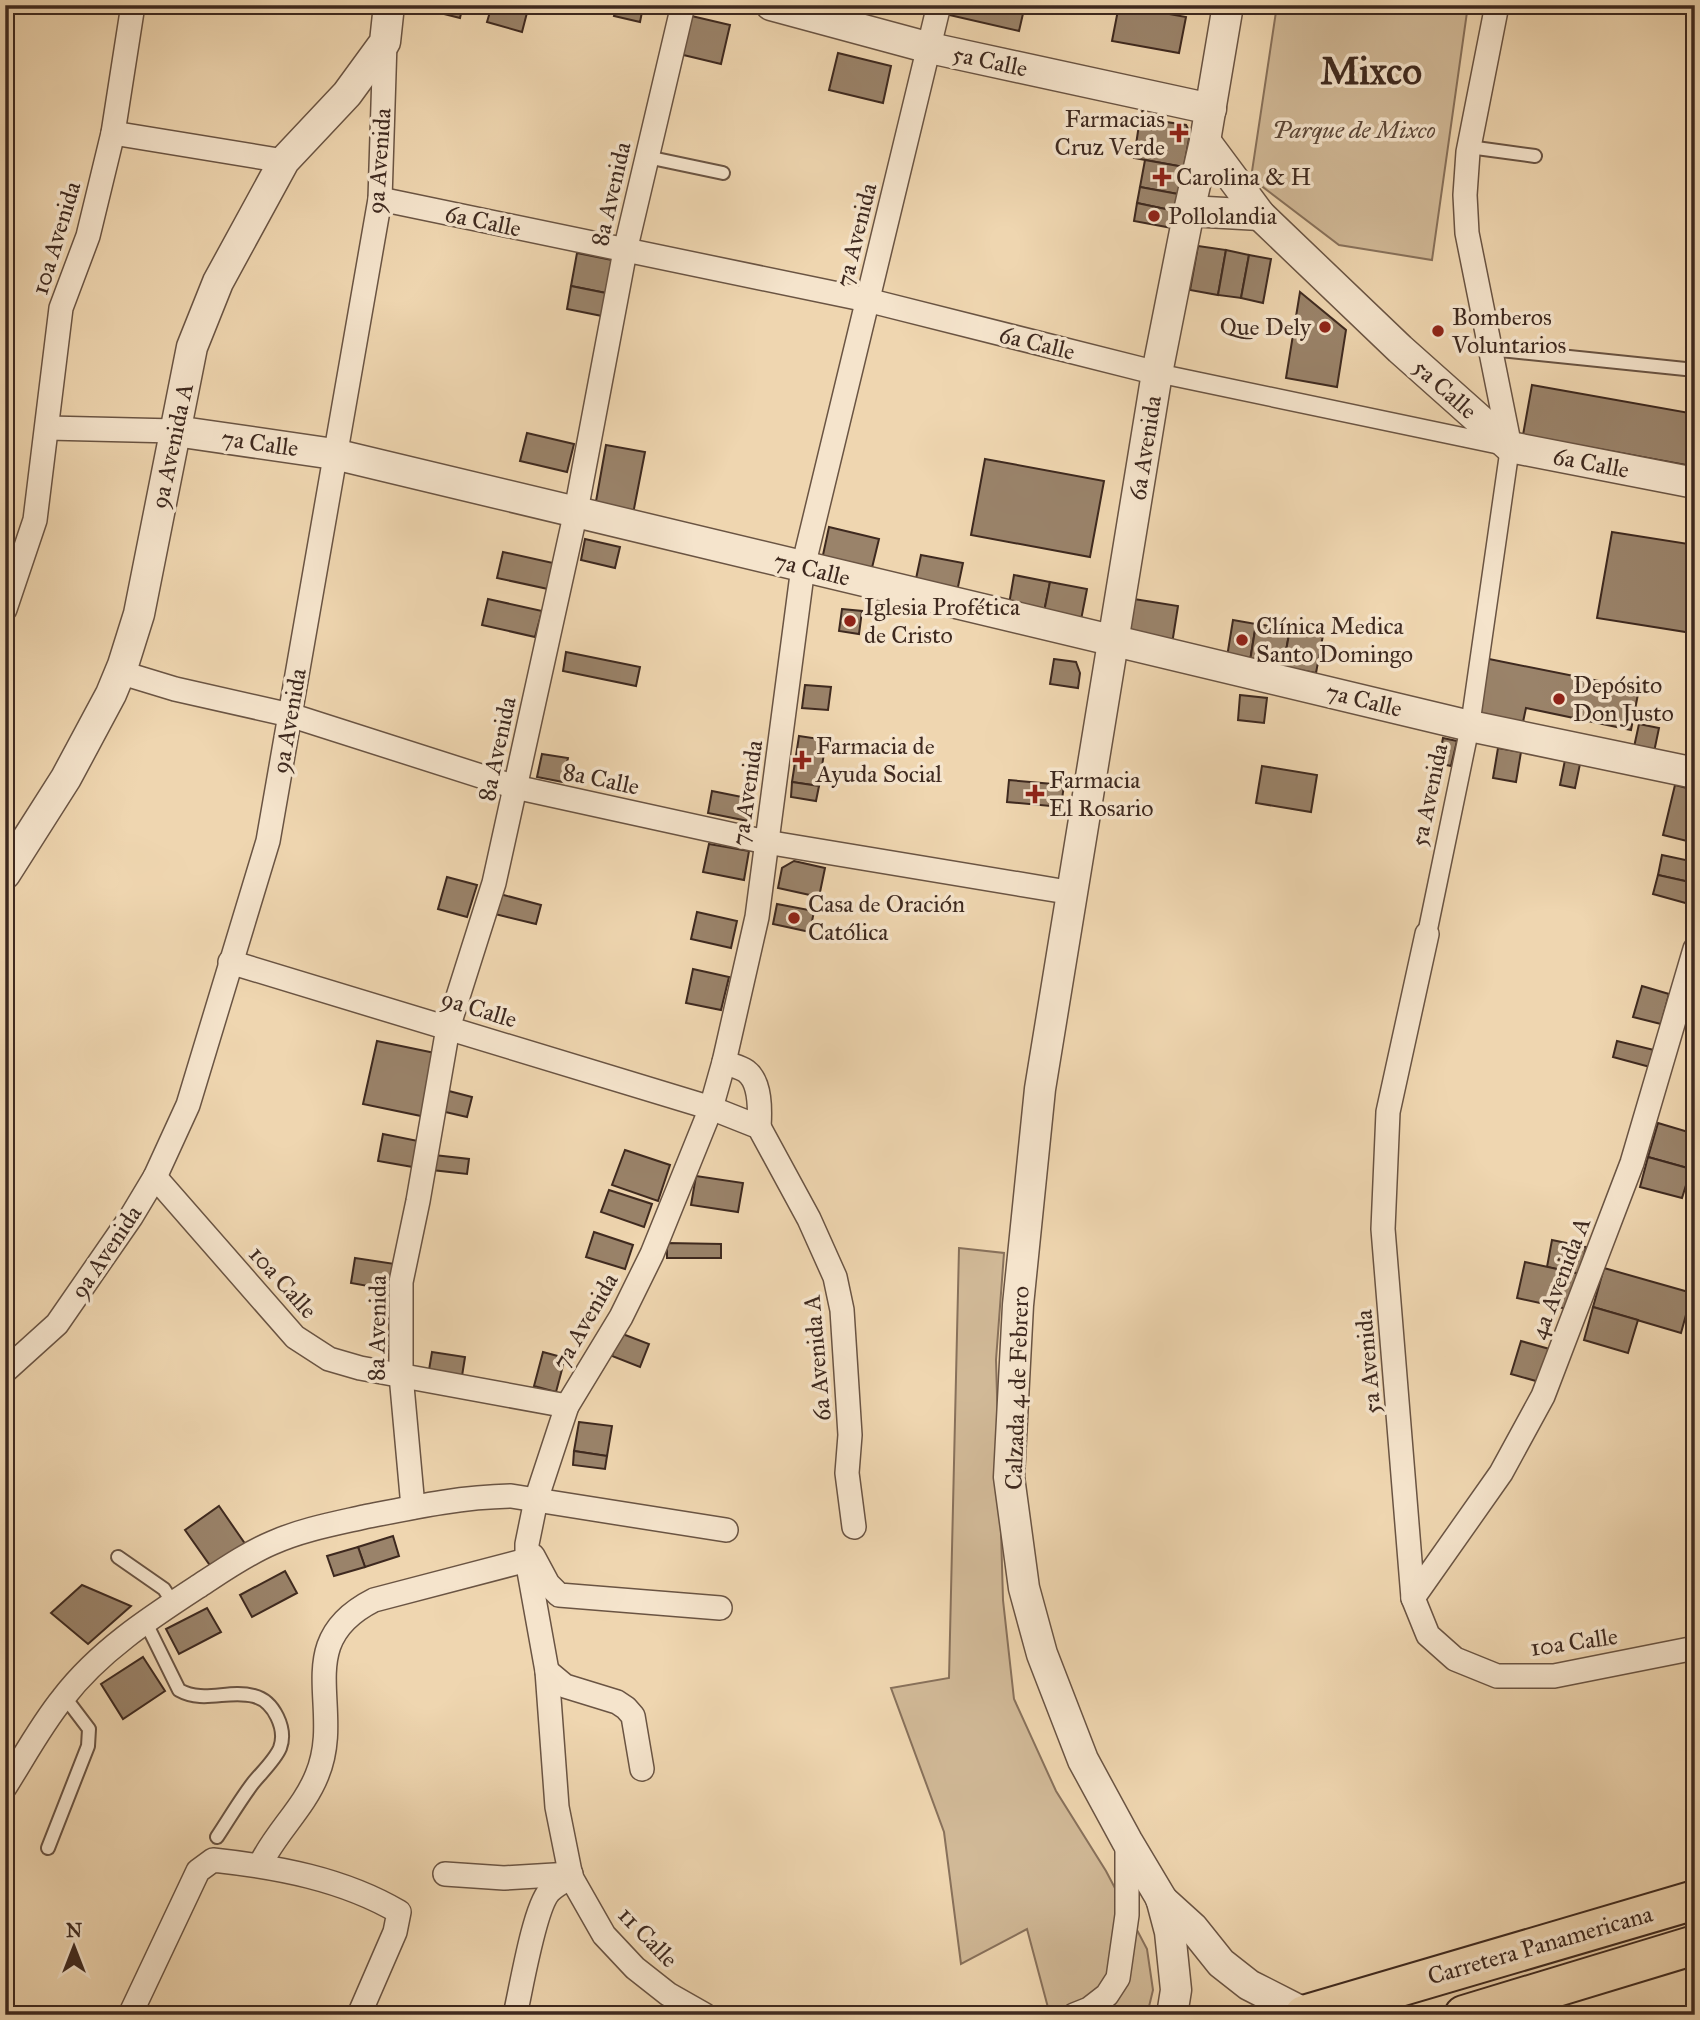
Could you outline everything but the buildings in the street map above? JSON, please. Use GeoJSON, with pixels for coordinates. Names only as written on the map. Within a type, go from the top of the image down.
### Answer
{"type":"FeatureCollection","features":[{"type":"Feature","properties":{"kind":"highway","name":"Carretera Panamericana"},"geometry":{"type":"LineString","coordinates":[[1305,2015],[1695,1900]]}},
{"type":"Feature","properties":{"kind":"highway","name":"Carretera Panamericana"},"geometry":{"type":"LineString","coordinates":[[1464,2015],[1695,1945]]}},
{"type":"Feature","properties":{"kind":"street","name":"10a Avenida"},"geometry":{"type":"LineString","coordinates":[[5,609],[35,520],[61,308],[88,236],[113,132],[132,5]]}},
{"type":"Feature","properties":{"kind":"street","name":"9a Avenida"},"geometry":{"type":"LineString","coordinates":[[5,1371],[57,1324],[131,1217],[155,1177],[188,1105],[268,841],[380,199],[385,41],[389,5]]}},
{"type":"Feature","properties":{"kind":"street","name":"8a Avenida"},"geometry":{"type":"LineString","coordinates":[[413,1507],[401,1375],[401,1282],[448,1028],[494,883],[576,511],[625,251],[683,5]]}},
{"type":"Feature","properties":{"kind":"street","name":"5a Calle"},"geometry":{"type":"LineString","coordinates":[[771,5],[930,48],[1211,108]]}},
{"type":"Feature","properties":{"kind":"street","name":"7a Avenida"},"geometry":{"type":"LineString","coordinates":[[571,1876],[557,1807],[547,1671],[527,1552],[536,1500],[567,1406],[621,1317],[647,1265],[711,1108],[751,947],[803,567],[939,5]]}},
{"type":"Feature","properties":{"kind":"street","name":"6a Avenida"},"geometry":{"type":"LineString","coordinates":[[1073,892],[1157,373],[1205,141],[1227,5]]}},
{"type":"Feature","properties":{"kind":"street","name":"5a Avenida"},"geometry":{"type":"LineString","coordinates":[[1413,1598],[1383,1229],[1388,1112],[1470,726],[1510,447],[1467,233],[1465,195],[1469,147],[1497,5]]}},
{"type":"Feature","properties":{"kind":"street","name":"9a Avenida A"},"geometry":{"type":"LineString","coordinates":[[5,874],[66,778],[111,694],[139,614],[192,347],[224,270],[284,161],[346,94],[385,41]]}},
{"type":"Feature","properties":{"kind":"street"},"geometry":{"type":"LineString","coordinates":[[113,132],[284,161]]}},
{"type":"Feature","properties":{"kind":"street","name":"5a Calle"},"geometry":{"type":"LineString","coordinates":[[1205,141],[1260,215],[1400,349],[1510,447]]}},
{"type":"Feature","properties":{"kind":"street","name":"6a Calle"},"geometry":{"type":"LineString","coordinates":[[380,199],[867,300],[1157,373],[1695,483]]}},
{"type":"Feature","properties":{"kind":"street"},"geometry":{"type":"LineString","coordinates":[[1189,211],[1260,215]]}},
{"type":"Feature","properties":{"kind":"street","name":"7a Calle"},"geometry":{"type":"LineString","coordinates":[[48,428],[175,431],[334,454],[1470,726],[1695,773]]}},
{"type":"Feature","properties":{"kind":"street","name":"8a Calle"},"geometry":{"type":"LineString","coordinates":[[129,676],[290,715],[515,787],[766,842],[1073,892]]}},
{"type":"Feature","properties":{"kind":"street","name":"Calzada 4 de Febrero"},"geometry":{"type":"LineString","coordinates":[[1073,892],[1040,1089],[1018,1305],[1009,1477],[1024,1588],[1042,1654],[1083,1760],[1161,1898],[1171,1932],[1176,1990],[1172,2015]]}},
{"type":"Feature","properties":{"kind":"street","name":"4a Avenida A"},"geometry":{"type":"LineString","coordinates":[[1413,1598],[1501,1473],[1543,1396],[1684,1029],[1695,949]]}},
{"type":"Feature","properties":{"kind":"street","name":"9a Calle"},"geometry":{"type":"LineString","coordinates":[[230,962],[711,1108]]}},
{"type":"Feature","properties":{"kind":"street"},"geometry":{"type":"LineString","coordinates":[[711,1108],[758,1127],[760,1102],[751,1078],[746,1071],[723,1062]]}},
{"type":"Feature","properties":{"kind":"street","name":"6a Avenida A"},"geometry":{"type":"LineString","coordinates":[[758,1127],[809,1219],[835,1277],[842,1310],[850,1435],[847,1473],[854,1527]]}},
{"type":"Feature","properties":{"kind":"street","name":"10a Calle"},"geometry":{"type":"LineString","coordinates":[[155,1177],[295,1337],[329,1359],[360,1368],[567,1406]]}},
{"type":"Feature","properties":{"kind":"street"},"geometry":{"type":"LineString","coordinates":[[5,1787],[64,1696],[92,1666],[145,1621],[238,1560],[273,1542],[320,1527],[413,1507],[464,1498],[511,1496],[726,1530]]}},
{"type":"Feature","properties":{"kind":"street"},"geometry":{"type":"LineString","coordinates":[[260,1865],[317,1776],[325,1743],[325,1667],[329,1640],[340,1623],[354,1610],[374,1600],[527,1552],[548,1584],[559,1595],[720,1608]]}},
{"type":"Feature","properties":{"kind":"street","name":"10a Calle"},"geometry":{"type":"LineString","coordinates":[[1413,1598],[1428,1635],[1455,1659],[1497,1675],[1555,1676],[1695,1648]]}},
{"type":"Feature","properties":{"kind":"street"},"geometry":{"type":"LineString","coordinates":[[547,1671],[565,1686],[617,1702],[626,1708],[632,1716],[642,1769]]}},
{"type":"Feature","properties":{"kind":"street"},"geometry":{"type":"LineString","coordinates":[[1074,2015],[1107,1995],[1118,1978],[1127,1915],[1127,1841]]}},
{"type":"Feature","properties":{"kind":"street"},"geometry":{"type":"LineString","coordinates":[[130,2015],[198,1871],[213,1860],[292,1871],[378,1900],[399,1912],[395,1932],[359,2015]]}},
{"type":"Feature","properties":{"kind":"street"},"geometry":{"type":"LineString","coordinates":[[444,1874],[504,1878],[571,1876]]}},
{"type":"Feature","properties":{"kind":"street"},"geometry":{"type":"LineString","coordinates":[[515,2015],[536,1924],[545,1898],[550,1891],[571,1876]]}},
{"type":"Feature","properties":{"kind":"street","name":"11 Calle"},"geometry":{"type":"LineString","coordinates":[[571,1876],[604,1935],[635,1968],[668,1994],[705,2015]]}},
{"type":"Feature","properties":{"kind":"street","name":"Calzada 4 de Febrero"},"geometry":{"type":"LineString","coordinates":[[1161,1898],[1193,1928],[1221,1962],[1249,1984],[1305,2015]]}},
{"type":"Feature","properties":{"kind":"lane"},"geometry":{"type":"LineString","coordinates":[[1469,147],[1535,156]]}},
{"type":"Feature","properties":{"kind":"lane"},"geometry":{"type":"LineString","coordinates":[[646,157],[723,173]]}},
{"type":"Feature","properties":{"kind":"lane"},"geometry":{"type":"LineString","coordinates":[[1492,349],[1695,370]]}},
{"type":"Feature","properties":{"kind":"lane"},"geometry":{"type":"LineString","coordinates":[[118,1557],[164,1589],[173,1603]]}},
{"type":"Feature","properties":{"kind":"lane"},"geometry":{"type":"LineString","coordinates":[[145,1621],[180,1690],[190,1696],[206,1698],[256,1696],[271,1707],[282,1725],[280,1748],[250,1786],[217,1836]]}},
{"type":"Feature","properties":{"kind":"lane"},"geometry":{"type":"LineString","coordinates":[[48,1848],[88,1746],[89,1729],[64,1696]]}},
{"type":"Feature","properties":{"kind":"green space","name":"Parque de Mixco"},"geometry":{"type":"Polygon","coordinates":[[[1277,5],[1468,5],[1432,260],[1339,245],[1251,178],[1277,5]]]}},
{"type":"Feature","properties":{"kind":"green space"},"geometry":{"type":"Polygon","coordinates":[[[959,1248],[1004,1253],[996,1360],[1003,1600],[1014,1699],[1056,1791],[1106,1871],[1147,1949],[1153,1990],[1147,2015],[1050,2015],[1027,1929],[961,1964],[944,1832],[891,1688],[949,1678],[959,1248]]]}},
{"type":"Feature","properties":{"kind":"place","name":"Farmacias Cruz Verde"},"geometry":{"type":"Point","coordinates":[1179,133]}},
{"type":"Feature","properties":{"kind":"place","name":"Carolina & H"},"geometry":{"type":"Point","coordinates":[1162,177]}},
{"type":"Feature","properties":{"kind":"place","name":"Pollolandia"},"geometry":{"type":"Point","coordinates":[1154,216]}},
{"type":"Feature","properties":{"kind":"place","name":"Que Dely"},"geometry":{"type":"Point","coordinates":[1325,327]}},
{"type":"Feature","properties":{"kind":"place","name":"Bomberos Voluntarios"},"geometry":{"type":"Point","coordinates":[1438,331]}},
{"type":"Feature","properties":{"kind":"place","name":"Iglesia Profética de Cristo"},"geometry":{"type":"Point","coordinates":[850,621]}},
{"type":"Feature","properties":{"kind":"place","name":"Clínica Medica Santo Domingo"},"geometry":{"type":"Point","coordinates":[1242,640]}},
{"type":"Feature","properties":{"kind":"place","name":"Depósito Don Justo"},"geometry":{"type":"Point","coordinates":[1559,699]}},
{"type":"Feature","properties":{"kind":"place","name":"Farmacia de Ayuda Social"},"geometry":{"type":"Point","coordinates":[802,760]}},
{"type":"Feature","properties":{"kind":"place","name":"Farmacia El Rosario"},"geometry":{"type":"Point","coordinates":[1035,794]}},
{"type":"Feature","properties":{"kind":"place","name":"Casa de Oración Católica"},"geometry":{"type":"Point","coordinates":[794,918]}},
{"type":"Feature","properties":{"kind":"district","name":"Mixco"},"geometry":{"type":"Point","coordinates":[1371,71]}}]}
